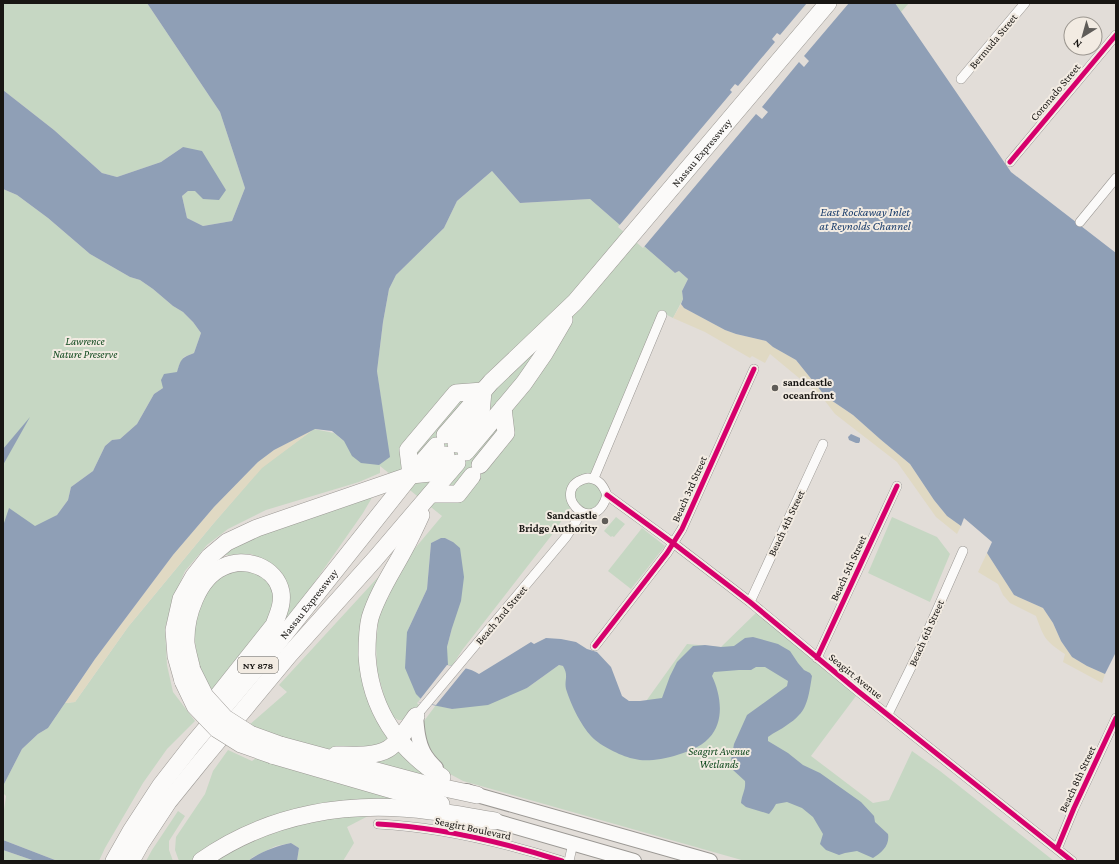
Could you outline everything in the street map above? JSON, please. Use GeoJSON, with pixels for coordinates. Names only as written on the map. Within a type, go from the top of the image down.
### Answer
{"type":"FeatureCollection","features":[{"type":"Feature","properties":{"kind":"highway","name":"Nassau Expressway"},"geometry":{"type":"LineString","coordinates":[[131,861],[168,802],[202,760],[289,655],[431,494],[483,391],[512,361],[575,302],[828,3]]}},
{"type":"Feature","properties":{"kind":"highway","name":"Nassau Expressway"},"geometry":{"type":"LineString","coordinates":[[454,451],[487,417],[503,408],[524,383],[544,354],[575,302]]}},
{"type":"Feature","properties":{"kind":"highway"},"geometry":{"type":"LineString","coordinates":[[411,475],[408,450],[456,392],[483,391]]}},
{"type":"Feature","properties":{"kind":"highway"},"geometry":{"type":"LineString","coordinates":[[411,475],[413,454],[454,451],[506,433],[503,408]]}},
{"type":"Feature","properties":{"kind":"highway"},"geometry":{"type":"LineString","coordinates":[[454,451],[431,473],[411,475],[257,528],[227,542],[210,557],[194,576],[181,599],[174,630],[176,656],[187,675],[225,718],[276,750],[495,821]]}},
{"type":"Feature","properties":{"kind":"highway","name":"Nassau Expressway"},"geometry":{"type":"LineString","coordinates":[[114,861],[131,831],[161,785],[193,744],[276,645],[411,475]]}},
{"type":"Feature","properties":{"kind":"highway"},"geometry":{"type":"LineString","coordinates":[[431,494],[405,547],[378,596],[370,620],[367,641],[368,663],[372,688],[382,713],[399,739],[412,754],[430,769],[442,776]]}},
{"type":"Feature","properties":{"kind":"highway"},"geometry":{"type":"LineString","coordinates":[[114,861],[128,831],[153,785],[183,741],[274,625],[281,609],[281,593],[276,579],[266,570],[252,563],[235,563],[222,567],[208,578],[196,596],[189,614],[186,643],[187,675]]}},
{"type":"Feature","properties":{"kind":"highway"},"geometry":{"type":"LineString","coordinates":[[320,756],[376,753],[388,749],[399,739],[422,710]]}},
{"type":"Feature","properties":{"kind":"highway"},"geometry":{"type":"LineString","coordinates":[[276,750],[320,756],[420,783],[477,795]]}},
{"type":"Feature","properties":{"kind":"highway"},"geometry":{"type":"LineString","coordinates":[[201,861],[214,852],[249,834],[284,820],[317,812],[351,808],[388,807],[431,810],[495,821]]}},
{"type":"Feature","properties":{"kind":"main road"},"geometry":{"type":"LineString","coordinates":[[422,710],[417,728],[420,742],[425,754],[442,776],[459,787],[477,795],[710,861]]}},
{"type":"Feature","properties":{"kind":"main road","name":"Seagirt Boulevard"},"geometry":{"type":"LineString","coordinates":[[495,821],[634,861]]}},
{"type":"Feature","properties":{"kind":"street","name":"Bermuda Street"},"geometry":{"type":"LineString","coordinates":[[961,79],[1025,3]]}},
{"type":"Feature","properties":{"kind":"street","name":"Coronado Street"},"geometry":{"type":"LineString","coordinates":[[1010,162],[1116,35]]}},
{"type":"Feature","properties":{"kind":"street"},"geometry":{"type":"LineString","coordinates":[[1080,222],[1116,178]]}},
{"type":"Feature","properties":{"kind":"street"},"geometry":{"type":"LineString","coordinates":[[594,478],[662,315]]}},
{"type":"Feature","properties":{"kind":"street","name":"Beach 3rd Street"},"geometry":{"type":"LineString","coordinates":[[595,646],[666,554],[682,530],[754,369]]}},
{"type":"Feature","properties":{"kind":"street","name":"Beach 4th Street"},"geometry":{"type":"LineString","coordinates":[[750,602],[823,444]]}},
{"type":"Feature","properties":{"kind":"street"},"geometry":{"type":"LineString","coordinates":[[588,478],[594,478],[599,481],[603,485],[607,494],[602,507],[593,513],[582,512],[576,508],[571,498],[571,492],[577,482],[588,478]]}},
{"type":"Feature","properties":{"kind":"street","name":"Beach 5th Street"},"geometry":{"type":"LineString","coordinates":[[817,658],[897,486]]}},
{"type":"Feature","properties":{"kind":"street","name":"Seagirt Avenue"},"geometry":{"type":"LineString","coordinates":[[607,494],[750,602],[817,658],[1072,861]]}},
{"type":"Feature","properties":{"kind":"street","name":"Beach 2nd Street"},"geometry":{"type":"LineString","coordinates":[[422,710],[566,537],[582,512]]}},
{"type":"Feature","properties":{"kind":"street","name":"Beach 6th Street"},"geometry":{"type":"LineString","coordinates":[[888,714],[918,653],[963,551]]}},
{"type":"Feature","properties":{"kind":"street","name":"Beach 8th Street"},"geometry":{"type":"LineString","coordinates":[[1057,849],[1074,808],[1116,718]]}},
{"type":"Feature","properties":{"kind":"street","name":"Seagirt Boulevard"},"geometry":{"type":"LineString","coordinates":[[378,824],[407,825],[461,834],[489,840],[562,861]]}},
{"type":"Feature","properties":{"kind":"street"},"geometry":{"type":"LineString","coordinates":[[569,861],[573,843]]}},
{"type":"Feature","properties":{"kind":"green space"},"geometry":{"type":"Polygon","coordinates":[[[3,3],[147,3],[220,112],[245,188],[232,221],[203,226],[187,218],[182,196],[188,191],[226,190],[216,176],[183,147],[161,162],[117,177],[102,173],[54,130],[3,90],[3,3]]]}},
{"type":"Feature","properties":{"kind":"green space"},"geometry":{"type":"Polygon","coordinates":[[[895,3],[909,3],[901,12],[895,3]]]}},
{"type":"Feature","properties":{"kind":"green space"},"geometry":{"type":"Polygon","coordinates":[[[492,171],[520,203],[590,199],[675,273],[679,271],[688,279],[682,291],[683,299],[673,318],[665,314],[588,477],[605,490],[593,513],[573,504],[551,536],[463,649],[452,666],[447,665],[447,647],[452,628],[453,542],[442,538],[431,543],[427,589],[407,632],[421,699],[417,703],[419,705],[405,720],[398,720],[392,716],[387,706],[377,671],[376,644],[379,613],[384,598],[387,600],[390,594],[387,592],[411,553],[442,516],[380,466],[380,473],[359,482],[266,510],[228,529],[207,545],[185,571],[175,594],[165,628],[167,665],[173,692],[195,721],[167,749],[143,783],[99,861],[55,861],[3,840],[3,811],[6,796],[3,793],[3,786],[22,749],[38,734],[48,728],[65,703],[75,702],[128,627],[262,467],[314,429],[334,433],[344,441],[389,457],[377,371],[389,289],[396,275],[444,228],[457,201],[492,171]]]}},
{"type":"Feature","properties":{"kind":"green space","name":"Lawrence Nature Preserve"},"geometry":{"type":"Polygon","coordinates":[[[3,189],[17,195],[48,218],[90,254],[130,277],[140,280],[153,289],[173,306],[183,312],[201,333],[194,353],[184,357],[177,372],[163,388],[154,394],[137,424],[120,439],[112,440],[105,446],[93,471],[71,487],[68,500],[57,515],[3,552],[3,189]]]}},
{"type":"Feature","properties":{"kind":"green space"},"geometry":{"type":"Polygon","coordinates":[[[377,489],[363,513],[300,603],[278,629],[288,588],[281,572],[267,561],[251,554],[226,555],[222,549],[377,489]]]}},
{"type":"Feature","properties":{"kind":"green space"},"geometry":{"type":"Polygon","coordinates":[[[616,517],[625,524],[614,537],[611,537],[604,531],[616,517]]]}},
{"type":"Feature","properties":{"kind":"green space"},"geometry":{"type":"Polygon","coordinates":[[[892,517],[937,537],[950,554],[930,602],[868,573],[892,517]]]}},
{"type":"Feature","properties":{"kind":"green space"},"geometry":{"type":"Polygon","coordinates":[[[642,528],[665,546],[631,589],[608,571],[642,528]]]}},
{"type":"Feature","properties":{"kind":"green space"},"geometry":{"type":"Polygon","coordinates":[[[249,565],[276,587],[271,625],[215,697],[198,665],[193,626],[199,601],[213,577],[249,565]]]}},
{"type":"Feature","properties":{"kind":"green space"},"geometry":{"type":"Polygon","coordinates":[[[381,574],[375,593],[369,596],[364,644],[391,735],[386,746],[332,750],[262,733],[248,726],[287,692],[279,685],[381,574]]]}},
{"type":"Feature","properties":{"kind":"green space","name":"Seagirt Avenue Wetlands"},"geometry":{"type":"Polygon","coordinates":[[[759,610],[859,692],[811,756],[873,803],[889,800],[912,751],[940,771],[1054,861],[745,861],[463,781],[450,774],[435,762],[422,736],[424,721],[436,705],[452,709],[527,688],[559,665],[564,666],[567,671],[566,688],[611,750],[687,644],[721,647],[759,610]]]}},
{"type":"Feature","properties":{"kind":"green space"},"geometry":{"type":"Polygon","coordinates":[[[398,745],[426,773],[424,777],[357,757],[398,745]]]}},
{"type":"Feature","properties":{"kind":"green space"},"geometry":{"type":"Polygon","coordinates":[[[228,750],[252,761],[256,758],[405,800],[321,804],[193,861],[179,861],[175,850],[176,837],[205,794],[213,771],[228,750]]]}},
{"type":"Feature","properties":{"kind":"green space"},"geometry":{"type":"Polygon","coordinates":[[[178,811],[185,816],[169,841],[169,850],[173,861],[146,861],[152,850],[178,811]]]}},
{"type":"Feature","properties":{"kind":"green space"},"geometry":{"type":"Polygon","coordinates":[[[372,814],[347,827],[354,843],[343,861],[297,861],[299,848],[291,843],[276,846],[248,861],[217,861],[234,848],[304,821],[372,814]]]}},
{"type":"Feature","properties":{"kind":"green space"},"geometry":{"type":"Polygon","coordinates":[[[3,850],[35,861],[3,861],[3,850]]]}},
{"type":"Feature","properties":{"kind":"sand"},"geometry":{"type":"Polygon","coordinates":[[[681,304],[684,308],[725,330],[766,341],[773,347],[796,360],[825,396],[853,415],[910,464],[934,500],[947,516],[961,526],[957,534],[936,517],[897,462],[835,414],[822,397],[770,354],[765,363],[752,356],[750,358],[705,332],[673,318],[681,304]]]}},
{"type":"Feature","properties":{"kind":"sand"},"geometry":{"type":"Polygon","coordinates":[[[314,429],[262,468],[213,524],[128,627],[75,702],[65,703],[95,659],[173,555],[214,507],[258,462],[274,450],[314,429]]]}},
{"type":"Feature","properties":{"kind":"sand"},"geometry":{"type":"Polygon","coordinates":[[[987,553],[1014,595],[1043,608],[1053,623],[1061,641],[1072,657],[1105,674],[1102,683],[1063,662],[1065,654],[1049,642],[1041,629],[1036,616],[1010,603],[1003,595],[998,584],[978,572],[987,553]]]}},
{"type":"Feature","properties":{"kind":"water","name":"East Rockaway Inlet at Reynolds Channel"},"geometry":{"type":"Polygon","coordinates":[[[147,3],[895,3],[1011,172],[1116,253],[1116,652],[1105,674],[1072,657],[1061,641],[1053,623],[1043,608],[1014,595],[987,553],[992,542],[964,518],[961,526],[947,516],[934,500],[910,464],[853,415],[825,396],[796,360],[773,347],[766,341],[725,330],[684,308],[681,304],[683,299],[682,291],[688,279],[679,271],[675,273],[590,199],[520,203],[492,171],[457,201],[444,228],[396,275],[389,289],[377,371],[390,457],[379,465],[361,463],[352,456],[344,441],[332,431],[315,429],[274,450],[258,462],[214,507],[173,555],[95,659],[48,728],[38,734],[22,749],[3,786],[3,526],[9,508],[35,526],[57,515],[68,500],[71,487],[93,471],[105,446],[112,440],[120,439],[137,424],[154,394],[163,388],[161,380],[164,374],[177,372],[182,360],[186,356],[194,353],[201,333],[183,312],[173,306],[153,289],[140,280],[130,277],[90,254],[48,218],[17,195],[3,189],[3,90],[54,130],[102,173],[117,177],[161,162],[183,147],[202,151],[226,190],[219,200],[203,199],[195,191],[188,191],[182,196],[187,218],[203,226],[232,221],[245,188],[220,112],[147,3]]]}},
{"type":"Feature","properties":{"kind":"water"},"geometry":{"type":"Polygon","coordinates":[[[30,417],[3,465],[3,449],[30,417]]]}},
{"type":"Feature","properties":{"kind":"water"},"geometry":{"type":"Polygon","coordinates":[[[851,434],[860,438],[859,443],[849,440],[848,437],[851,434]]]}},
{"type":"Feature","properties":{"kind":"water"},"geometry":{"type":"Polygon","coordinates":[[[441,538],[445,538],[453,542],[460,548],[464,577],[461,601],[447,647],[448,665],[468,669],[479,674],[531,642],[534,644],[546,638],[561,639],[576,642],[587,649],[597,652],[611,667],[622,696],[629,701],[640,701],[662,698],[677,662],[693,646],[734,646],[745,638],[753,637],[778,644],[790,651],[804,670],[812,676],[808,697],[802,712],[785,727],[768,737],[768,741],[788,753],[803,765],[820,773],[861,802],[874,816],[875,822],[888,834],[888,842],[885,848],[873,858],[857,851],[839,855],[826,850],[820,844],[823,834],[813,817],[802,808],[787,802],[776,804],[769,814],[746,807],[741,803],[745,781],[733,770],[731,760],[734,744],[747,715],[787,686],[788,681],[765,667],[756,667],[751,670],[714,672],[712,676],[718,691],[720,708],[714,731],[709,738],[693,749],[674,756],[654,760],[639,760],[630,758],[619,754],[594,739],[581,723],[574,709],[566,689],[565,669],[563,666],[559,665],[527,688],[488,705],[452,709],[418,702],[421,699],[416,694],[405,668],[407,632],[427,589],[431,543],[441,538]]]}},
{"type":"Feature","properties":{"kind":"water"},"geometry":{"type":"Polygon","coordinates":[[[3,840],[55,861],[35,861],[3,850],[3,840]]]}},
{"type":"Feature","properties":{"kind":"water"},"geometry":{"type":"Polygon","coordinates":[[[291,843],[299,848],[297,861],[248,861],[268,850],[291,843]]]}},
{"type":"Feature","properties":{"kind":"pier"},"geometry":{"type":"Polygon","coordinates":[[[807,3],[849,3],[804,56],[809,61],[804,67],[799,62],[762,107],[768,112],[762,119],[756,114],[643,248],[618,227],[732,92],[730,90],[735,84],[738,86],[775,42],[772,39],[777,33],[780,35],[807,3]]]}},
{"type":"Feature","properties":{"kind":"pier"},"geometry":{"type":"Polygon","coordinates":[[[447,665],[466,668],[436,705],[418,702],[447,665]]]}},
{"type":"Feature","properties":{"kind":"cycle path"},"geometry":{"type":"LineString","coordinates":[[1010,162],[1116,35]]}},
{"type":"Feature","properties":{"kind":"cycle path"},"geometry":{"type":"LineString","coordinates":[[595,646],[667,553],[682,529],[754,369]]}},
{"type":"Feature","properties":{"kind":"cycle path"},"geometry":{"type":"LineString","coordinates":[[817,658],[897,486]]}},
{"type":"Feature","properties":{"kind":"cycle path"},"geometry":{"type":"LineString","coordinates":[[607,495],[750,602],[859,692],[1072,861]]}},
{"type":"Feature","properties":{"kind":"cycle path"},"geometry":{"type":"LineString","coordinates":[[1057,849],[1074,808],[1116,718]]}},
{"type":"Feature","properties":{"kind":"cycle path"},"geometry":{"type":"LineString","coordinates":[[378,824],[425,828],[471,836],[562,861]]}},
{"type":"Feature","properties":{"kind":"place","name":"sandcastle oceanfront"},"geometry":{"type":"Point","coordinates":[775,388]}},
{"type":"Feature","properties":{"kind":"place","name":"Sandcastle Bridge Authority"},"geometry":{"type":"Point","coordinates":[605,521]}}]}
